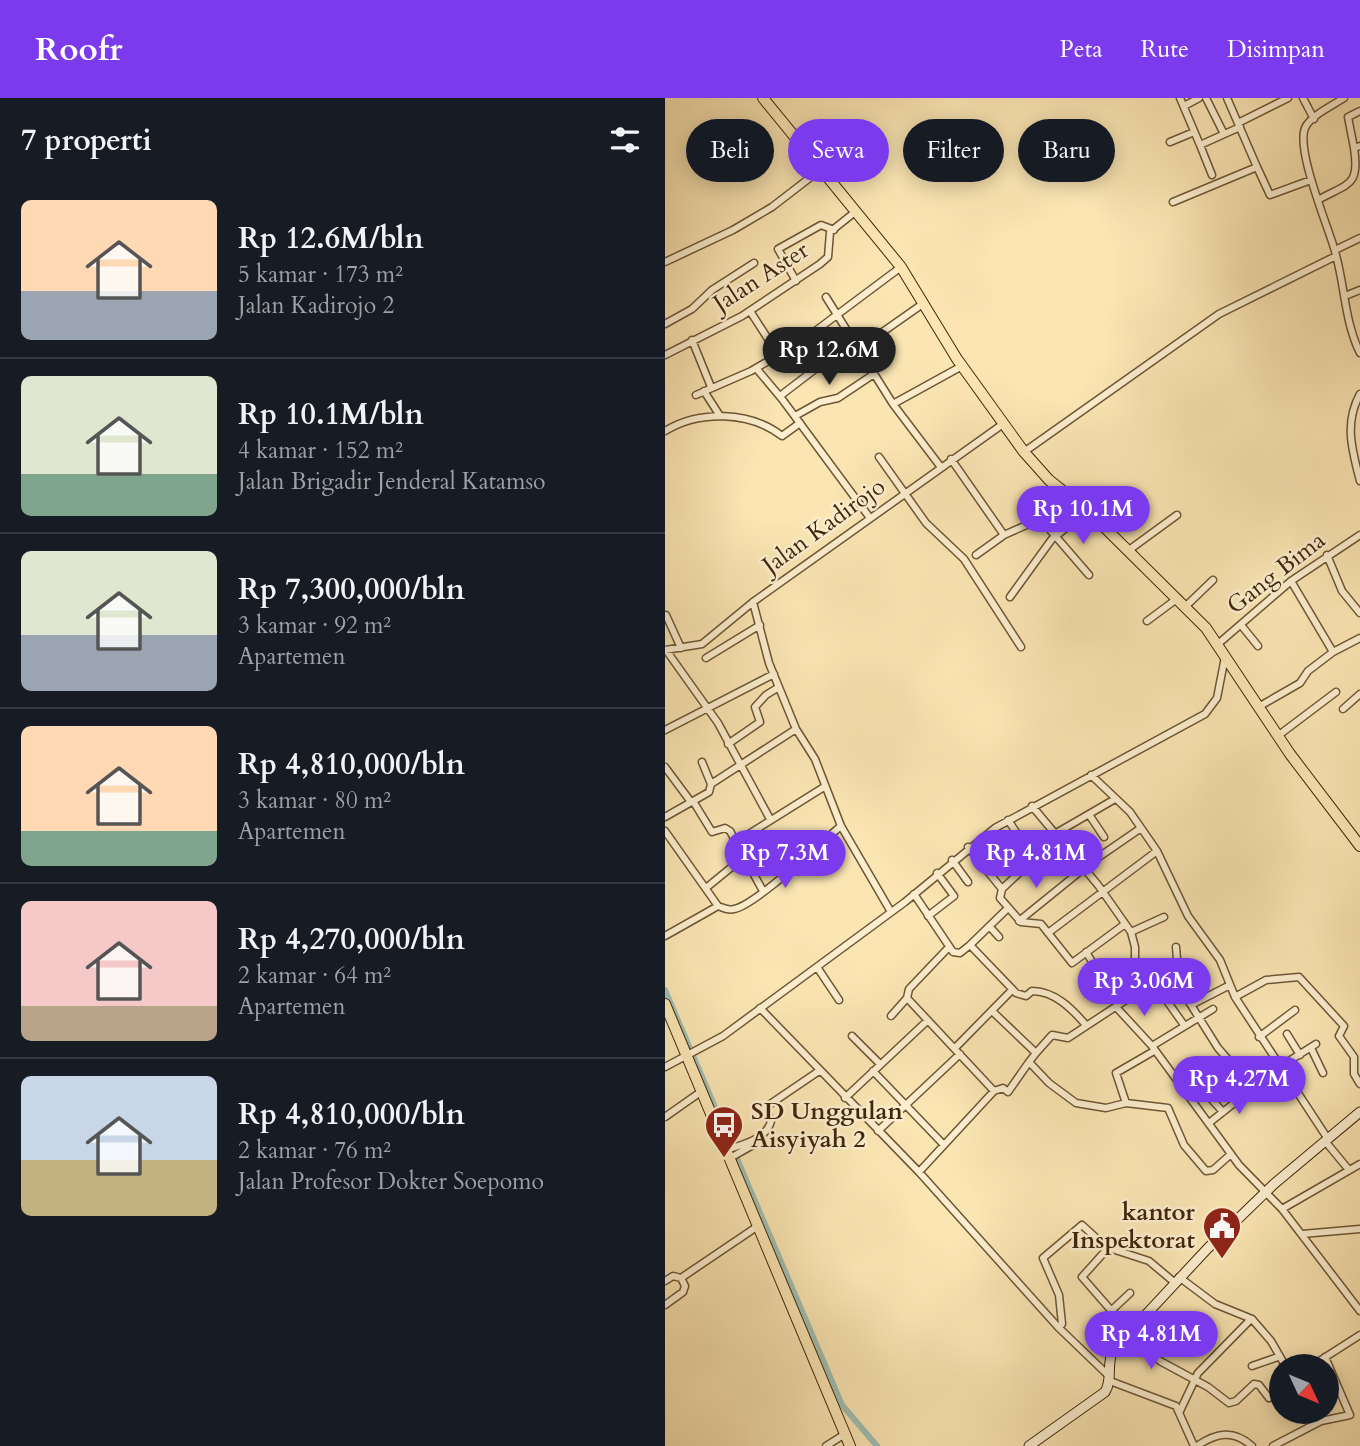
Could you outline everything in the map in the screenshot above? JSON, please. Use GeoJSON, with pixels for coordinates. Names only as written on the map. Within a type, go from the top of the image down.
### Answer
{"type":"FeatureCollection","features":[{"type":"Feature","properties":{"kind":"main road"},"geometry":{"type":"LineString","coordinates":[[763,98],[788,130]]}},
{"type":"Feature","properties":{"kind":"main road"},"geometry":{"type":"LineString","coordinates":[[830,182],[901,267],[962,366],[1024,452],[1049,480],[1088,511],[1178,598],[1218,643],[1279,735],[1360,846]]}},
{"type":"Feature","properties":{"kind":"main road"},"geometry":{"type":"LineString","coordinates":[[665,1004],[689,1054],[702,1091],[734,1151],[758,1226],[851,1446]]}},
{"type":"Feature","properties":{"kind":"main road"},"geometry":{"type":"LineString","coordinates":[[1033,1445],[1102,1395],[1109,1379],[1112,1352],[1177,1279],[1266,1192],[1360,1112]]}},
{"type":"Feature","properties":{"kind":"street"},"geometry":{"type":"LineString","coordinates":[[1180,98],[1212,175]]}},
{"type":"Feature","properties":{"kind":"street"},"geometry":{"type":"LineString","coordinates":[[1184,106],[1199,98]]}},
{"type":"Feature","properties":{"kind":"street"},"geometry":{"type":"LineString","coordinates":[[1206,98],[1224,134]]}},
{"type":"Feature","properties":{"kind":"street"},"geometry":{"type":"LineString","coordinates":[[1227,98],[1272,196],[1311,180]]}},
{"type":"Feature","properties":{"kind":"street"},"geometry":{"type":"LineString","coordinates":[[1200,145],[1288,98]]}},
{"type":"Feature","properties":{"kind":"street"},"geometry":{"type":"LineString","coordinates":[[1303,98],[1314,119]]}},
{"type":"Feature","properties":{"kind":"street"},"geometry":{"type":"LineString","coordinates":[[1343,98],[1305,127],[1304,140],[1311,180],[1336,253],[1349,326],[1360,354]]}},
{"type":"Feature","properties":{"kind":"street"},"geometry":{"type":"LineString","coordinates":[[1318,200],[1355,181],[1360,172],[1357,147],[1348,117],[1360,111]]}},
{"type":"Feature","properties":{"kind":"street"},"geometry":{"type":"LineString","coordinates":[[1170,142],[1194,132]]}},
{"type":"Feature","properties":{"kind":"street"},"geometry":{"type":"LineString","coordinates":[[1173,202],[1257,167]]}},
{"type":"Feature","properties":{"kind":"street"},"geometry":{"type":"LineString","coordinates":[[665,262],[733,230],[772,207],[804,182]]}},
{"type":"Feature","properties":{"kind":"street","name":"Jalan Aster"},"geometry":{"type":"LineString","coordinates":[[665,353],[750,311],[796,281],[828,257],[828,238],[855,212]]}},
{"type":"Feature","properties":{"kind":"street"},"geometry":{"type":"LineString","coordinates":[[796,281],[778,249],[821,225],[834,230]]}},
{"type":"Feature","properties":{"kind":"street"},"geometry":{"type":"LineString","coordinates":[[1024,452],[1219,314],[1360,238]]}},
{"type":"Feature","properties":{"kind":"street"},"geometry":{"type":"LineString","coordinates":[[665,324],[692,309],[712,290],[754,263]]}},
{"type":"Feature","properties":{"kind":"street"},"geometry":{"type":"LineString","coordinates":[[696,395],[779,356],[837,317],[901,267]]}},
{"type":"Feature","properties":{"kind":"street"},"geometry":{"type":"LineString","coordinates":[[1345,296],[1360,290]]}},
{"type":"Feature","properties":{"kind":"street"},"geometry":{"type":"LineString","coordinates":[[826,297],[893,404],[940,466]]}},
{"type":"Feature","properties":{"kind":"street"},"geometry":{"type":"LineString","coordinates":[[857,350],[924,303]]}},
{"type":"Feature","properties":{"kind":"street"},"geometry":{"type":"LineString","coordinates":[[750,311],[779,356]]}},
{"type":"Feature","properties":{"kind":"street"},"geometry":{"type":"LineString","coordinates":[[692,340],[720,416]]}},
{"type":"Feature","properties":{"kind":"street"},"geometry":{"type":"LineString","coordinates":[[780,396],[814,370],[817,361],[851,340]]}},
{"type":"Feature","properties":{"kind":"street"},"geometry":{"type":"LineString","coordinates":[[893,404],[962,366]]}},
{"type":"Feature","properties":{"kind":"street"},"geometry":{"type":"LineString","coordinates":[[756,369],[780,396],[870,518]]}},
{"type":"Feature","properties":{"kind":"street"},"geometry":{"type":"LineString","coordinates":[[795,416],[820,402],[838,398],[874,374]]}},
{"type":"Feature","properties":{"kind":"street"},"geometry":{"type":"LineString","coordinates":[[1360,394],[1351,416],[1350,432],[1360,481]]}},
{"type":"Feature","properties":{"kind":"street"},"geometry":{"type":"LineString","coordinates":[[665,431],[679,423],[720,416],[743,418],[762,424],[782,436],[800,423]]}},
{"type":"Feature","properties":{"kind":"street","name":"Jalan Kadirojo"},"geometry":{"type":"LineString","coordinates":[[666,650],[698,646],[753,602],[905,491],[1003,424]]}},
{"type":"Feature","properties":{"kind":"street"},"geometry":{"type":"LineString","coordinates":[[879,457],[926,523],[964,559],[1021,647]]}},
{"type":"Feature","properties":{"kind":"street"},"geometry":{"type":"LineString","coordinates":[[951,459],[1005,535]]}},
{"type":"Feature","properties":{"kind":"street"},"geometry":{"type":"LineString","coordinates":[[1010,597],[1056,535],[1088,511]]}},
{"type":"Feature","properties":{"kind":"street"},"geometry":{"type":"LineString","coordinates":[[1129,550],[1177,515]]}},
{"type":"Feature","properties":{"kind":"street"},"geometry":{"type":"LineString","coordinates":[[976,555],[1005,535],[1036,522],[1045,524],[1089,575]]}},
{"type":"Feature","properties":{"kind":"street","name":"Gang Bima"},"geometry":{"type":"LineString","coordinates":[[1218,643],[1291,581],[1360,535]]}},
{"type":"Feature","properties":{"kind":"street"},"geometry":{"type":"LineString","coordinates":[[1327,555],[1340,586],[1360,613]]}},
{"type":"Feature","properties":{"kind":"street"},"geometry":{"type":"LineString","coordinates":[[1186,606],[1213,580]]}},
{"type":"Feature","properties":{"kind":"street"},"geometry":{"type":"LineString","coordinates":[[1291,581],[1333,652]]}},
{"type":"Feature","properties":{"kind":"street"},"geometry":{"type":"LineString","coordinates":[[1147,621],[1178,598]]}},
{"type":"Feature","properties":{"kind":"street"},"geometry":{"type":"LineString","coordinates":[[753,602],[774,674],[796,729],[815,759],[841,826],[891,912]]}},
{"type":"Feature","properties":{"kind":"street"},"geometry":{"type":"LineString","coordinates":[[666,614],[681,648]]}},
{"type":"Feature","properties":{"kind":"street"},"geometry":{"type":"LineString","coordinates":[[706,658],[759,625]]}},
{"type":"Feature","properties":{"kind":"street"},"geometry":{"type":"LineString","coordinates":[[1241,625],[1258,646]]}},
{"type":"Feature","properties":{"kind":"street"},"geometry":{"type":"LineString","coordinates":[[714,633],[722,648]]}},
{"type":"Feature","properties":{"kind":"street"},"geometry":{"type":"LineString","coordinates":[[1260,706],[1300,683],[1308,671],[1333,652],[1360,638]]}},
{"type":"Feature","properties":{"kind":"street"},"geometry":{"type":"LineString","coordinates":[[666,650],[708,707],[771,819]]}},
{"type":"Feature","properties":{"kind":"street"},"geometry":{"type":"LineString","coordinates":[[665,1066],[723,1036],[891,912],[968,847],[1008,820],[1209,710],[1219,691],[1226,655]]}},
{"type":"Feature","properties":{"kind":"street"},"geometry":{"type":"LineString","coordinates":[[665,730],[774,674]]}},
{"type":"Feature","properties":{"kind":"street"},"geometry":{"type":"LineString","coordinates":[[728,744],[760,722],[755,707],[766,695],[779,687]]}},
{"type":"Feature","properties":{"kind":"street"},"geometry":{"type":"LineString","coordinates":[[1279,735],[1336,692]]}},
{"type":"Feature","properties":{"kind":"street"},"geometry":{"type":"LineString","coordinates":[[1343,709],[1360,694]]}},
{"type":"Feature","properties":{"kind":"street"},"geometry":{"type":"LineString","coordinates":[[665,817],[709,792],[712,783],[796,729]]}},
{"type":"Feature","properties":{"kind":"street"},"geometry":{"type":"LineString","coordinates":[[702,762],[712,783]]}},
{"type":"Feature","properties":{"kind":"street"},"geometry":{"type":"LineString","coordinates":[[665,767],[712,832],[727,828],[763,891]]}},
{"type":"Feature","properties":{"kind":"street"},"geometry":{"type":"LineString","coordinates":[[1091,775],[1130,812],[1157,851],[1182,905],[1215,952],[1235,997],[1259,1037],[1281,1066],[1326,1140],[1349,1170]]}},
{"type":"Feature","properties":{"kind":"street"},"geometry":{"type":"LineString","coordinates":[[736,842],[824,787]]}},
{"type":"Feature","properties":{"kind":"street"},"geometry":{"type":"LineString","coordinates":[[1115,799],[1090,816],[1054,834],[1042,845],[1037,856],[1002,889],[1000,898],[1019,921],[1039,923],[1071,962],[1125,924]]}},
{"type":"Feature","properties":{"kind":"street"},"geometry":{"type":"LineString","coordinates":[[1032,806],[1104,893],[1131,932],[1135,947],[1135,994]]}},
{"type":"Feature","properties":{"kind":"street"},"geometry":{"type":"LineString","coordinates":[[1090,816],[1104,837]]}},
{"type":"Feature","properties":{"kind":"street"},"geometry":{"type":"LineString","coordinates":[[1008,820],[1020,838]]}},
{"type":"Feature","properties":{"kind":"street"},"geometry":{"type":"LineString","coordinates":[[665,831],[718,906],[728,909],[738,908],[763,891],[841,826]]}},
{"type":"Feature","properties":{"kind":"street"},"geometry":{"type":"LineString","coordinates":[[1019,921],[1141,828]]}},
{"type":"Feature","properties":{"kind":"street"},"geometry":{"type":"LineString","coordinates":[[968,847],[1002,889]]}},
{"type":"Feature","properties":{"kind":"street"},"geometry":{"type":"LineString","coordinates":[[1048,933],[1068,915],[1083,909],[1157,851]]}},
{"type":"Feature","properties":{"kind":"street"},"geometry":{"type":"LineString","coordinates":[[1037,856],[1054,870]]}},
{"type":"Feature","properties":{"kind":"street"},"geometry":{"type":"LineString","coordinates":[[706,888],[744,857]]}},
{"type":"Feature","properties":{"kind":"street"},"geometry":{"type":"LineString","coordinates":[[952,860],[968,882]]}},
{"type":"Feature","properties":{"kind":"street"},"geometry":{"type":"LineString","coordinates":[[928,916],[954,896],[937,873]]}},
{"type":"Feature","properties":{"kind":"street"},"geometry":{"type":"LineString","coordinates":[[914,894],[949,947],[960,953],[1007,909]]}},
{"type":"Feature","properties":{"kind":"street"},"geometry":{"type":"LineString","coordinates":[[665,936],[718,906]]}},
{"type":"Feature","properties":{"kind":"street"},"geometry":{"type":"LineString","coordinates":[[1131,932],[1164,917]]}},
{"type":"Feature","properties":{"kind":"street"},"geometry":{"type":"LineString","coordinates":[[989,927],[999,937]]}},
{"type":"Feature","properties":{"kind":"street"},"geometry":{"type":"LineString","coordinates":[[970,945],[1012,990],[1024,996],[1038,991],[1062,1000],[1086,1025]]}},
{"type":"Feature","properties":{"kind":"street"},"geometry":{"type":"LineString","coordinates":[[891,1016],[907,998],[909,989],[949,947]]}},
{"type":"Feature","properties":{"kind":"street"},"geometry":{"type":"LineString","coordinates":[[1176,947],[1179,983],[1191,1005],[1217,1048],[1253,1088]]}},
{"type":"Feature","properties":{"kind":"street"},"geometry":{"type":"LineString","coordinates":[[1086,952],[1094,965]]}},
{"type":"Feature","properties":{"kind":"street"},"geometry":{"type":"LineString","coordinates":[[1178,971],[1191,966]]}},
{"type":"Feature","properties":{"kind":"street"},"geometry":{"type":"LineString","coordinates":[[817,967],[839,1000]]}},
{"type":"Feature","properties":{"kind":"street"},"geometry":{"type":"LineString","coordinates":[[1235,997],[1266,980],[1281,981],[1296,975],[1345,1027],[1339,1036],[1354,1057],[1354,1074],[1360,1084]]}},
{"type":"Feature","properties":{"kind":"street"},"geometry":{"type":"LineString","coordinates":[[919,1172],[994,1091],[1003,1088],[1011,1091],[1029,1062],[1052,1035],[1068,1038],[1155,984],[1179,983]]}},
{"type":"Feature","properties":{"kind":"street"},"geometry":{"type":"LineString","coordinates":[[1155,984],[1184,1025]]}},
{"type":"Feature","properties":{"kind":"street"},"geometry":{"type":"LineString","coordinates":[[1191,1005],[1230,985]]}},
{"type":"Feature","properties":{"kind":"street"},"geometry":{"type":"LineString","coordinates":[[878,1131],[908,1106],[1012,990]]}},
{"type":"Feature","properties":{"kind":"street"},"geometry":{"type":"LineString","coordinates":[[907,998],[994,1091]]}},
{"type":"Feature","properties":{"kind":"street"},"geometry":{"type":"LineString","coordinates":[[760,1008],[919,1172],[1058,1327],[1109,1379],[1170,1403],[1180,1410],[1196,1446],[1210,1437],[1223,1434],[1243,1438],[1252,1446]]}},
{"type":"Feature","properties":{"kind":"street"},"geometry":{"type":"LineString","coordinates":[[1117,1008],[1153,1049],[1231,1154],[1282,1209],[1360,1311]]}},
{"type":"Feature","properties":{"kind":"street"},"geometry":{"type":"LineString","coordinates":[[1126,1103],[1116,1073],[1184,1025],[1213,1009]]}},
{"type":"Feature","properties":{"kind":"street"},"geometry":{"type":"LineString","coordinates":[[1259,1037],[1295,1010]]}},
{"type":"Feature","properties":{"kind":"street"},"geometry":{"type":"LineString","coordinates":[[992,1011],[1036,1053]]}},
{"type":"Feature","properties":{"kind":"street"},"geometry":{"type":"LineString","coordinates":[[845,1098],[927,1021]]}},
{"type":"Feature","properties":{"kind":"street"},"geometry":{"type":"LineString","coordinates":[[1287,1034],[1300,1055]]}},
{"type":"Feature","properties":{"kind":"street"},"geometry":{"type":"LineString","coordinates":[[852,1036],[880,1064]]}},
{"type":"Feature","properties":{"kind":"street"},"geometry":{"type":"LineString","coordinates":[[1209,1123],[1281,1066],[1314,1046],[1323,1073]]}},
{"type":"Feature","properties":{"kind":"street"},"geometry":{"type":"LineString","coordinates":[[1029,1062],[1057,1090],[1076,1103],[1106,1108],[1126,1103],[1168,1108],[1184,1145],[1206,1171],[1213,1170],[1231,1154]]}},
{"type":"Feature","properties":{"kind":"street"},"geometry":{"type":"LineString","coordinates":[[734,1151],[769,1129],[771,1121],[763,1109],[819,1071]]}},
{"type":"Feature","properties":{"kind":"street"},"geometry":{"type":"LineString","coordinates":[[873,1071],[944,1145]]}},
{"type":"Feature","properties":{"kind":"street"},"geometry":{"type":"LineString","coordinates":[[665,1116],[702,1091]]}},
{"type":"Feature","properties":{"kind":"street"},"geometry":{"type":"LineString","coordinates":[[1204,1091],[1223,1112]]}},
{"type":"Feature","properties":{"kind":"street"},"geometry":{"type":"LineString","coordinates":[[734,1151],[753,1145]]}},
{"type":"Feature","properties":{"kind":"street"},"geometry":{"type":"LineString","coordinates":[[1282,1209],[1360,1164]]}},
{"type":"Feature","properties":{"kind":"street"},"geometry":{"type":"LineString","coordinates":[[1058,1327],[1062,1324],[1062,1306],[1043,1261],[1045,1254],[1082,1225],[1108,1248],[1149,1261],[1215,1304],[1251,1319],[1271,1341],[1277,1354]]}},
{"type":"Feature","properties":{"kind":"street"},"geometry":{"type":"LineString","coordinates":[[665,1280],[673,1276],[681,1278],[758,1226]]}},
{"type":"Feature","properties":{"kind":"street"},"geometry":{"type":"LineString","coordinates":[[1302,1234],[1360,1229]]}},
{"type":"Feature","properties":{"kind":"street"},"geometry":{"type":"LineString","coordinates":[[1108,1248],[1082,1277],[1160,1361],[1229,1404],[1254,1384],[1259,1385],[1269,1398]]}},
{"type":"Feature","properties":{"kind":"street"},"geometry":{"type":"LineString","coordinates":[[665,1305],[684,1290],[681,1278]]}},
{"type":"Feature","properties":{"kind":"street"},"geometry":{"type":"LineString","coordinates":[[1112,1310],[1130,1293]]}},
{"type":"Feature","properties":{"kind":"street"},"geometry":{"type":"LineString","coordinates":[[1180,1410],[1194,1380],[1251,1319]]}},
{"type":"Feature","properties":{"kind":"street"},"geometry":{"type":"LineString","coordinates":[[1330,1354],[1360,1335]]}},
{"type":"Feature","properties":{"kind":"street"},"geometry":{"type":"LineString","coordinates":[[1252,1366],[1269,1360]]}},
{"type":"Feature","properties":{"kind":"street"},"geometry":{"type":"LineString","coordinates":[[1339,1388],[1350,1413],[1348,1417],[1339,1418]]}},
{"type":"Feature","properties":{"kind":"street"},"geometry":{"type":"LineString","coordinates":[[1273,1446],[1315,1424]]}},
{"type":"Feature","properties":{"kind":"street"},"geometry":{"type":"LineString","coordinates":[[826,1446],[845,1434]]}},
{"type":"Feature","properties":{"kind":"waterway"},"geometry":{"type":"LineString","coordinates":[[665,990],[842,1405],[877,1446]]}},
{"type":"Feature","properties":{"kind":"place","name":"SD Unggulan Aisyiyah 2"},"geometry":{"type":"Point","coordinates":[724,1159]}},
{"type":"Feature","properties":{"kind":"place","name":"kantor Inspektorat"},"geometry":{"type":"Point","coordinates":[1222,1260]}}]}
